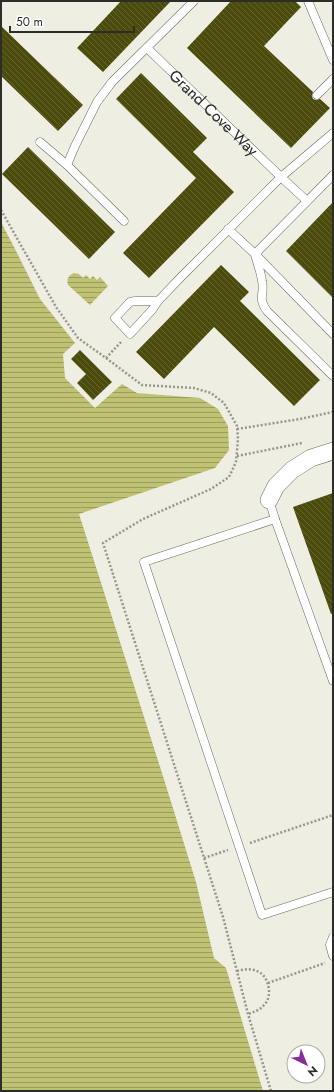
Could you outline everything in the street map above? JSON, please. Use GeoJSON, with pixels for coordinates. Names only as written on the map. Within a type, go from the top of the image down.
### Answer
{"type":"FeatureCollection","features":[{"type":"Feature","properties":{"kind":"street"},"geometry":{"type":"LineString","coordinates":[[269,500],[276,486],[292,470],[312,458],[333,451]]}},
{"type":"Feature","properties":{"kind":"lane"},"geometry":{"type":"LineString","coordinates":[[67,165],[97,102],[112,82],[194,1]]}},
{"type":"Feature","properties":{"kind":"lane"},"geometry":{"type":"LineString","coordinates":[[308,1],[333,60]]}},
{"type":"Feature","properties":{"kind":"lane","name":"Grand Cove Way"},"geometry":{"type":"LineString","coordinates":[[147,48],[281,178],[307,201]]}},
{"type":"Feature","properties":{"kind":"lane"},"geometry":{"type":"LineString","coordinates":[[317,95],[333,79]]}},
{"type":"Feature","properties":{"kind":"lane"},"geometry":{"type":"LineString","coordinates":[[158,301],[130,302],[115,318],[130,334],[152,310],[158,301],[228,229],[281,178],[333,133]]}},
{"type":"Feature","properties":{"kind":"lane"},"geometry":{"type":"LineString","coordinates":[[40,142],[67,165],[124,221]]}},
{"type":"Feature","properties":{"kind":"lane"},"geometry":{"type":"LineString","coordinates":[[255,254],[333,175]]}},
{"type":"Feature","properties":{"kind":"lane"},"geometry":{"type":"LineString","coordinates":[[228,229],[255,254],[333,334]]}},
{"type":"Feature","properties":{"kind":"lane"},"geometry":{"type":"LineString","coordinates":[[255,254],[263,283],[261,300],[263,306],[333,376]]}},
{"type":"Feature","properties":{"kind":"lane"},"geometry":{"type":"LineString","coordinates":[[269,500],[333,681]]}},
{"type":"Feature","properties":{"kind":"lane"},"geometry":{"type":"LineString","coordinates":[[275,519],[144,562],[262,915],[333,892]]}},
{"type":"Feature","properties":{"kind":"lane"},"geometry":{"type":"LineString","coordinates":[[333,937],[330,945],[333,956]]}},
{"type":"Feature","properties":{"kind":"path"},"geometry":{"type":"LineString","coordinates":[[106,358],[130,334]]}},
{"type":"Feature","properties":{"kind":"path"},"geometry":{"type":"LineString","coordinates":[[237,429],[333,412]]}},
{"type":"Feature","properties":{"kind":"path"},"geometry":{"type":"LineString","coordinates":[[237,456],[307,442]]}},
{"type":"Feature","properties":{"kind":"path"},"geometry":{"type":"LineString","coordinates":[[204,858],[333,815]]}},
{"type":"Feature","properties":{"kind":"path"},"geometry":{"type":"LineString","coordinates":[[268,983],[326,963]]}},
{"type":"Feature","properties":{"kind":"path"},"geometry":{"type":"LineString","coordinates":[[237,971],[252,969],[264,976],[268,983],[268,1000],[265,1005],[248,1014]]}},
{"type":"Feature","properties":{"kind":"shaded area"},"geometry":{"type":"Polygon","coordinates":[[[1,222],[40,299],[75,343],[63,354],[65,378],[95,408],[122,384],[137,393],[200,398],[218,409],[228,426],[229,450],[215,468],[79,514],[196,882],[214,958],[226,968],[263,1091],[1,1091],[1,222]]]}},
{"type":"Feature","properties":{"kind":"shaded area"},"geometry":{"type":"Polygon","coordinates":[[[74,273],[79,274],[83,278],[86,275],[90,279],[93,276],[97,280],[100,277],[108,286],[90,305],[68,285],[68,278],[74,273]]]}},
{"type":"Feature","properties":{"kind":"building"},"geometry":{"type":"Polygon","coordinates":[[[121,1],[171,1],[103,72],[77,48],[121,1]]]}},
{"type":"Feature","properties":{"kind":"building"},"geometry":{"type":"Polygon","coordinates":[[[231,1],[295,1],[301,7],[264,46],[313,92],[313,99],[320,99],[330,108],[291,148],[187,48],[231,1]]]}},
{"type":"Feature","properties":{"kind":"building"},"geometry":{"type":"Polygon","coordinates":[[[1,26],[83,105],[58,131],[1,76],[1,26]]]}},
{"type":"Feature","properties":{"kind":"building"},"geometry":{"type":"Polygon","coordinates":[[[141,73],[207,138],[193,152],[234,192],[149,278],[123,253],[196,178],[116,99],[141,73]]]}},
{"type":"Feature","properties":{"kind":"building"},"geometry":{"type":"Polygon","coordinates":[[[28,147],[115,232],[89,259],[2,174],[28,147]]]}},
{"type":"Feature","properties":{"kind":"building"},"geometry":{"type":"Polygon","coordinates":[[[333,202],[333,298],[286,251],[333,202]]]}},
{"type":"Feature","properties":{"kind":"building"},"geometry":{"type":"Polygon","coordinates":[[[221,265],[249,292],[240,301],[320,380],[294,406],[214,327],[164,379],[136,352],[221,265]]]}},
{"type":"Feature","properties":{"kind":"building"},"geometry":{"type":"Polygon","coordinates":[[[80,350],[112,382],[93,400],[77,383],[86,374],[71,359],[80,350]]]}},
{"type":"Feature","properties":{"kind":"building"},"geometry":{"type":"Polygon","coordinates":[[[333,493],[333,614],[331,614],[293,507],[333,493]]]}}]}
